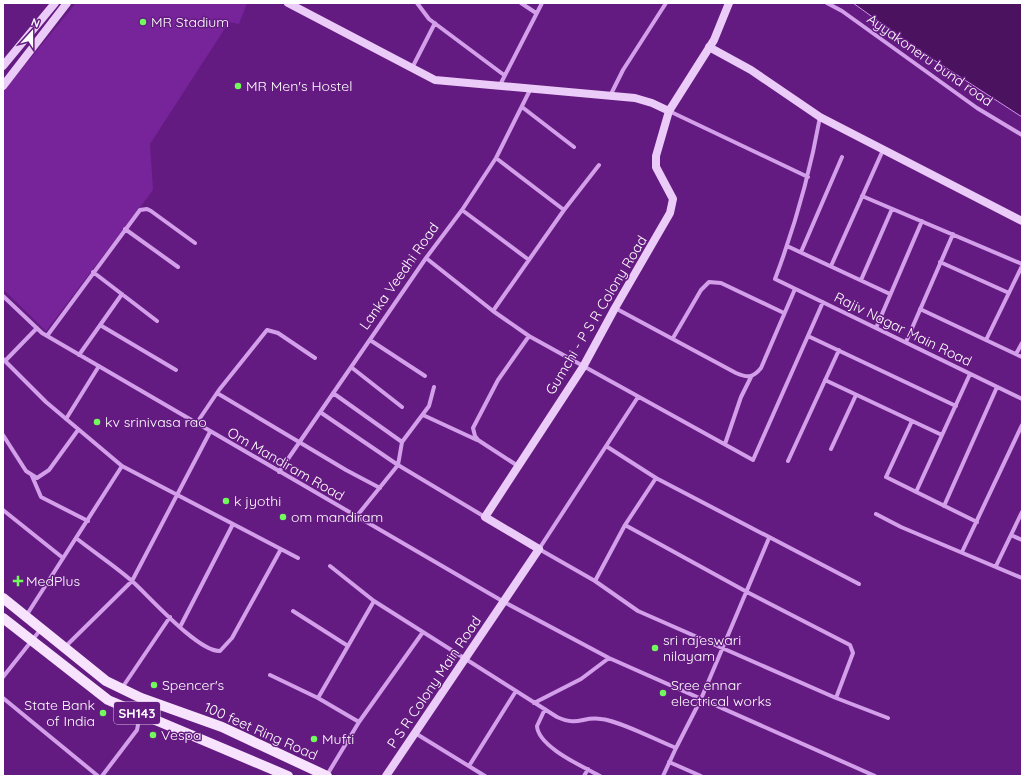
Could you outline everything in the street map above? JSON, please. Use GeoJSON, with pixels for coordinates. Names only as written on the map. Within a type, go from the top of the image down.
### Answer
{"type":"FeatureCollection","features":[{"type":"Feature","properties":{"kind":"main road","name":"100 feet Ring Road"},"geometry":{"type":"LineString","coordinates":[[3,598],[106,681],[141,698],[222,728],[327,776]]}},
{"type":"Feature","properties":{"kind":"main road","name":"SH143"},"geometry":{"type":"LineString","coordinates":[[3,618],[108,700],[288,776]]}},
{"type":"Feature","properties":{"kind":"street"},"geometry":{"type":"LineString","coordinates":[[3,66],[55,3]]}},
{"type":"Feature","properties":{"kind":"street"},"geometry":{"type":"LineString","coordinates":[[3,86],[67,3]]}},
{"type":"Feature","properties":{"kind":"street"},"geometry":{"type":"LineString","coordinates":[[417,3],[435,23],[504,75]]}},
{"type":"Feature","properties":{"kind":"street"},"geometry":{"type":"LineString","coordinates":[[521,3],[536,13]]}},
{"type":"Feature","properties":{"kind":"street"},"geometry":{"type":"LineString","coordinates":[[500,86],[504,75],[542,3]]}},
{"type":"Feature","properties":{"kind":"street"},"geometry":{"type":"LineString","coordinates":[[610,96],[623,70],[666,3]]}},
{"type":"Feature","properties":{"kind":"street","name":"Gumchi - P S R Colony Road"},"geometry":{"type":"LineString","coordinates":[[485,517],[583,367],[670,213],[673,199],[656,167],[656,156],[669,111],[710,47],[729,3]]}},
{"type":"Feature","properties":{"kind":"street","name":"Ayyakoneru bund road"},"geometry":{"type":"LineString","coordinates":[[827,3],[842,11],[977,108],[1022,134]]}},
{"type":"Feature","properties":{"kind":"street"},"geometry":{"type":"LineString","coordinates":[[291,4],[435,80],[530,90],[635,98],[669,111],[808,178]]}},
{"type":"Feature","properties":{"kind":"street"},"geometry":{"type":"LineString","coordinates":[[412,68],[435,23]]}},
{"type":"Feature","properties":{"kind":"street"},"geometry":{"type":"LineString","coordinates":[[710,47],[751,70],[820,117],[1022,221]]}},
{"type":"Feature","properties":{"kind":"street","name":"Lanka Veedhi Road"},"geometry":{"type":"LineString","coordinates":[[279,472],[426,258],[462,210],[496,158],[530,90]]}},
{"type":"Feature","properties":{"kind":"street"},"geometry":{"type":"LineString","coordinates":[[522,107],[574,147]]}},
{"type":"Feature","properties":{"kind":"street"},"geometry":{"type":"LineString","coordinates":[[820,117],[808,178],[787,246],[890,294]]}},
{"type":"Feature","properties":{"kind":"street"},"geometry":{"type":"LineString","coordinates":[[831,266],[883,150]]}},
{"type":"Feature","properties":{"kind":"street"},"geometry":{"type":"LineString","coordinates":[[801,252],[842,157]]}},
{"type":"Feature","properties":{"kind":"street"},"geometry":{"type":"LineString","coordinates":[[496,158],[564,210]]}},
{"type":"Feature","properties":{"kind":"street"},"geometry":{"type":"LineString","coordinates":[[493,311],[564,210],[599,165]]}},
{"type":"Feature","properties":{"kind":"street"},"geometry":{"type":"LineString","coordinates":[[862,196],[1022,265],[986,340]]}},
{"type":"Feature","properties":{"kind":"street"},"geometry":{"type":"LineString","coordinates":[[47,336],[140,210],[147,209],[195,243]]}},
{"type":"Feature","properties":{"kind":"street"},"geometry":{"type":"LineString","coordinates":[[861,280],[892,209]]}},
{"type":"Feature","properties":{"kind":"street"},"geometry":{"type":"LineString","coordinates":[[462,210],[529,260]]}},
{"type":"Feature","properties":{"kind":"street"},"geometry":{"type":"LineString","coordinates":[[876,328],[922,221]]}},
{"type":"Feature","properties":{"kind":"street"},"geometry":{"type":"LineString","coordinates":[[125,229],[178,267]]}},
{"type":"Feature","properties":{"kind":"street"},"geometry":{"type":"LineString","coordinates":[[906,342],[953,234]]}},
{"type":"Feature","properties":{"kind":"street","name":"Rajiv Nagar Main Road"},"geometry":{"type":"LineString","coordinates":[[787,246],[775,279],[1022,399]]}},
{"type":"Feature","properties":{"kind":"street"},"geometry":{"type":"LineString","coordinates":[[426,258],[493,311],[529,336],[752,460],[823,302]]}},
{"type":"Feature","properties":{"kind":"street"},"geometry":{"type":"LineString","coordinates":[[940,262],[1009,293]]}},
{"type":"Feature","properties":{"kind":"street"},"geometry":{"type":"LineString","coordinates":[[93,272],[157,321]]}},
{"type":"Feature","properties":{"kind":"street"},"geometry":{"type":"LineString","coordinates":[[673,338],[701,290],[709,282],[721,283],[784,313]]}},
{"type":"Feature","properties":{"kind":"street"},"geometry":{"type":"LineString","coordinates":[[725,444],[741,397],[751,377],[761,368],[795,289]]}},
{"type":"Feature","properties":{"kind":"street"},"geometry":{"type":"LineString","coordinates":[[79,355],[122,294]]}},
{"type":"Feature","properties":{"kind":"street","name":"Om Mandiram Road"},"geometry":{"type":"LineString","coordinates":[[3,296],[47,336],[504,602],[609,658],[875,776]]}},
{"type":"Feature","properties":{"kind":"street"},"geometry":{"type":"LineString","coordinates":[[615,308],[736,373],[751,377]]}},
{"type":"Feature","properties":{"kind":"street"},"geometry":{"type":"LineString","coordinates":[[920,309],[1022,357]]}},
{"type":"Feature","properties":{"kind":"street"},"geometry":{"type":"LineString","coordinates":[[100,325],[176,370]]}},
{"type":"Feature","properties":{"kind":"street"},"geometry":{"type":"LineString","coordinates":[[37,328],[4,360],[46,402],[122,466],[177,493],[298,558]]}},
{"type":"Feature","properties":{"kind":"street"},"geometry":{"type":"LineString","coordinates":[[196,424],[217,393],[267,330],[278,333],[315,358]]}},
{"type":"Feature","properties":{"kind":"street"},"geometry":{"type":"LineString","coordinates":[[478,440],[473,432],[474,424],[498,380],[529,336]]}},
{"type":"Feature","properties":{"kind":"street"},"geometry":{"type":"LineString","coordinates":[[808,336],[956,406]]}},
{"type":"Feature","properties":{"kind":"street"},"geometry":{"type":"LineString","coordinates":[[370,340],[425,376]]}},
{"type":"Feature","properties":{"kind":"street"},"geometry":{"type":"LineString","coordinates":[[1016,354],[1022,342]]}},
{"type":"Feature","properties":{"kind":"street"},"geometry":{"type":"LineString","coordinates":[[788,461],[839,350]]}},
{"type":"Feature","properties":{"kind":"street"},"geometry":{"type":"LineString","coordinates":[[66,419],[99,366]]}},
{"type":"Feature","properties":{"kind":"street"},"geometry":{"type":"LineString","coordinates":[[351,368],[402,408]]}},
{"type":"Feature","properties":{"kind":"street"},"geometry":{"type":"LineString","coordinates":[[916,492],[970,374]]}},
{"type":"Feature","properties":{"kind":"street"},"geometry":{"type":"LineString","coordinates":[[825,380],[942,435]]}},
{"type":"Feature","properties":{"kind":"street"},"geometry":{"type":"LineString","coordinates":[[944,506],[997,387]]}},
{"type":"Feature","properties":{"kind":"street"},"geometry":{"type":"LineString","coordinates":[[356,517],[398,465],[402,442],[429,406],[434,388]]}},
{"type":"Feature","properties":{"kind":"street"},"geometry":{"type":"LineString","coordinates":[[217,393],[300,441],[346,470],[380,488]]}},
{"type":"Feature","properties":{"kind":"street"},"geometry":{"type":"LineString","coordinates":[[333,393],[402,442]]}},
{"type":"Feature","properties":{"kind":"street"},"geometry":{"type":"LineString","coordinates":[[831,449],[856,395]]}},
{"type":"Feature","properties":{"kind":"street"},"geometry":{"type":"LineString","coordinates":[[504,602],[638,397]]}},
{"type":"Feature","properties":{"kind":"street"},"geometry":{"type":"LineString","coordinates":[[320,412],[398,465],[595,581],[638,611],[836,698],[888,718]]}},
{"type":"Feature","properties":{"kind":"street"},"geometry":{"type":"LineString","coordinates":[[423,415],[478,440],[518,466]]}},
{"type":"Feature","properties":{"kind":"street"},"geometry":{"type":"LineString","coordinates":[[912,421],[886,477],[977,522]]}},
{"type":"Feature","properties":{"kind":"street"},"geometry":{"type":"LineString","coordinates":[[962,552],[1022,425]]}},
{"type":"Feature","properties":{"kind":"street"},"geometry":{"type":"LineString","coordinates":[[32,476],[37,478],[49,470],[78,430]]}},
{"type":"Feature","properties":{"kind":"street"},"geometry":{"type":"LineString","coordinates":[[65,647],[132,581],[210,432]]}},
{"type":"Feature","properties":{"kind":"street"},"geometry":{"type":"LineString","coordinates":[[3,435],[19,461],[32,476],[41,497],[88,521]]}},
{"type":"Feature","properties":{"kind":"street"},"geometry":{"type":"LineString","coordinates":[[606,446],[656,478],[859,584]]}},
{"type":"Feature","properties":{"kind":"street"},"geometry":{"type":"LineString","coordinates":[[25,617],[122,466]]}},
{"type":"Feature","properties":{"kind":"street"},"geometry":{"type":"LineString","coordinates":[[595,581],[624,525],[656,478]]}},
{"type":"Feature","properties":{"kind":"street"},"geometry":{"type":"LineString","coordinates":[[3,510],[63,558]]}},
{"type":"Feature","properties":{"kind":"street"},"geometry":{"type":"LineString","coordinates":[[996,566],[1022,512]]}},
{"type":"Feature","properties":{"kind":"street"},"geometry":{"type":"LineString","coordinates":[[876,514],[901,527],[1022,578]]}},
{"type":"Feature","properties":{"kind":"street"},"geometry":{"type":"LineString","coordinates":[[180,627],[233,524]]}},
{"type":"Feature","properties":{"kind":"street"},"geometry":{"type":"LineString","coordinates":[[624,525],[747,592],[850,645],[853,653],[836,698]]}},
{"type":"Feature","properties":{"kind":"street"},"geometry":{"type":"LineString","coordinates":[[1011,534],[1022,540]]}},
{"type":"Feature","properties":{"kind":"street"},"geometry":{"type":"LineString","coordinates":[[76,538],[132,581],[180,627],[208,649],[220,651],[226,646],[281,549]]}},
{"type":"Feature","properties":{"kind":"street"},"geometry":{"type":"LineString","coordinates":[[663,776],[701,699],[721,647],[747,592],[769,538]]}},
{"type":"Feature","properties":{"kind":"street"},"geometry":{"type":"LineString","coordinates":[[330,566],[374,601],[557,717],[572,723],[593,718],[608,720],[676,748]]}},
{"type":"Feature","properties":{"kind":"street"},"geometry":{"type":"LineString","coordinates":[[318,698],[374,601]]}},
{"type":"Feature","properties":{"kind":"street","name":"P S R Colony Main Road"},"geometry":{"type":"LineString","coordinates":[[386,776],[504,602]]}},
{"type":"Feature","properties":{"kind":"street"},"geometry":{"type":"LineString","coordinates":[[293,612],[348,646]]}},
{"type":"Feature","properties":{"kind":"street"},"geometry":{"type":"LineString","coordinates":[[122,688],[170,617]]}},
{"type":"Feature","properties":{"kind":"street"},"geometry":{"type":"LineString","coordinates":[[3,677],[41,630]]}},
{"type":"Feature","properties":{"kind":"street"},"geometry":{"type":"LineString","coordinates":[[327,776],[359,722],[423,632]]}},
{"type":"Feature","properties":{"kind":"street"},"geometry":{"type":"LineString","coordinates":[[534,703],[581,679],[609,658]]}},
{"type":"Feature","properties":{"kind":"street"},"geometry":{"type":"LineString","coordinates":[[270,675],[318,698],[359,722]]}},
{"type":"Feature","properties":{"kind":"street"},"geometry":{"type":"LineString","coordinates":[[469,766],[516,691]]}},
{"type":"Feature","properties":{"kind":"street"},"geometry":{"type":"LineString","coordinates":[[3,698],[98,776]]}},
{"type":"Feature","properties":{"kind":"street"},"geometry":{"type":"LineString","coordinates":[[545,710],[537,726],[540,735],[562,756],[600,776]]}},
{"type":"Feature","properties":{"kind":"street"},"geometry":{"type":"LineString","coordinates":[[102,776],[136,730],[140,714]]}},
{"type":"Feature","properties":{"kind":"street"},"geometry":{"type":"LineString","coordinates":[[415,733],[485,776]]}},
{"type":"Feature","properties":{"kind":"street"},"geometry":{"type":"LineString","coordinates":[[669,762],[701,776]]}},
{"type":"Feature","properties":{"kind":"street"},"geometry":{"type":"LineString","coordinates":[[584,776],[588,769]]}},
{"type":"Feature","properties":{"kind":"shaded area"},"geometry":{"type":"Polygon","coordinates":[[[76,3],[247,3],[239,24],[229,22],[150,144],[153,190],[46,331],[3,289],[3,92],[76,3]]]}},
{"type":"Feature","properties":{"kind":"shaded area"},"geometry":{"type":"Polygon","coordinates":[[[853,3],[1022,3],[1022,117],[917,49],[853,3]]]}},
{"type":"Feature","properties":{"kind":"place","name":"MR Stadium"},"geometry":{"type":"Point","coordinates":[143,22]}},
{"type":"Feature","properties":{"kind":"place","name":"MR Men's Hostel"},"geometry":{"type":"Point","coordinates":[238,86]}},
{"type":"Feature","properties":{"kind":"place","name":"kv srinivasa rao"},"geometry":{"type":"Point","coordinates":[97,422]}},
{"type":"Feature","properties":{"kind":"place","name":"k jyothi"},"geometry":{"type":"Point","coordinates":[226,501]}},
{"type":"Feature","properties":{"kind":"place","name":"om mandiram"},"geometry":{"type":"Point","coordinates":[283,517]}},
{"type":"Feature","properties":{"kind":"place","name":"MedPlus"},"geometry":{"type":"Point","coordinates":[18,581]}},
{"type":"Feature","properties":{"kind":"place","name":"sri rajeswari nilayam"},"geometry":{"type":"Point","coordinates":[655,648]}},
{"type":"Feature","properties":{"kind":"place","name":"Spencer's"},"geometry":{"type":"Point","coordinates":[154,685]}},
{"type":"Feature","properties":{"kind":"place","name":"Sree ennar electrical works"},"geometry":{"type":"Point","coordinates":[663,693]}},
{"type":"Feature","properties":{"kind":"place","name":"State Bank of India"},"geometry":{"type":"Point","coordinates":[103,713]}},
{"type":"Feature","properties":{"kind":"place","name":"Vespa"},"geometry":{"type":"Point","coordinates":[153,735]}},
{"type":"Feature","properties":{"kind":"place","name":"Mufti"},"geometry":{"type":"Point","coordinates":[314,739]}}]}
